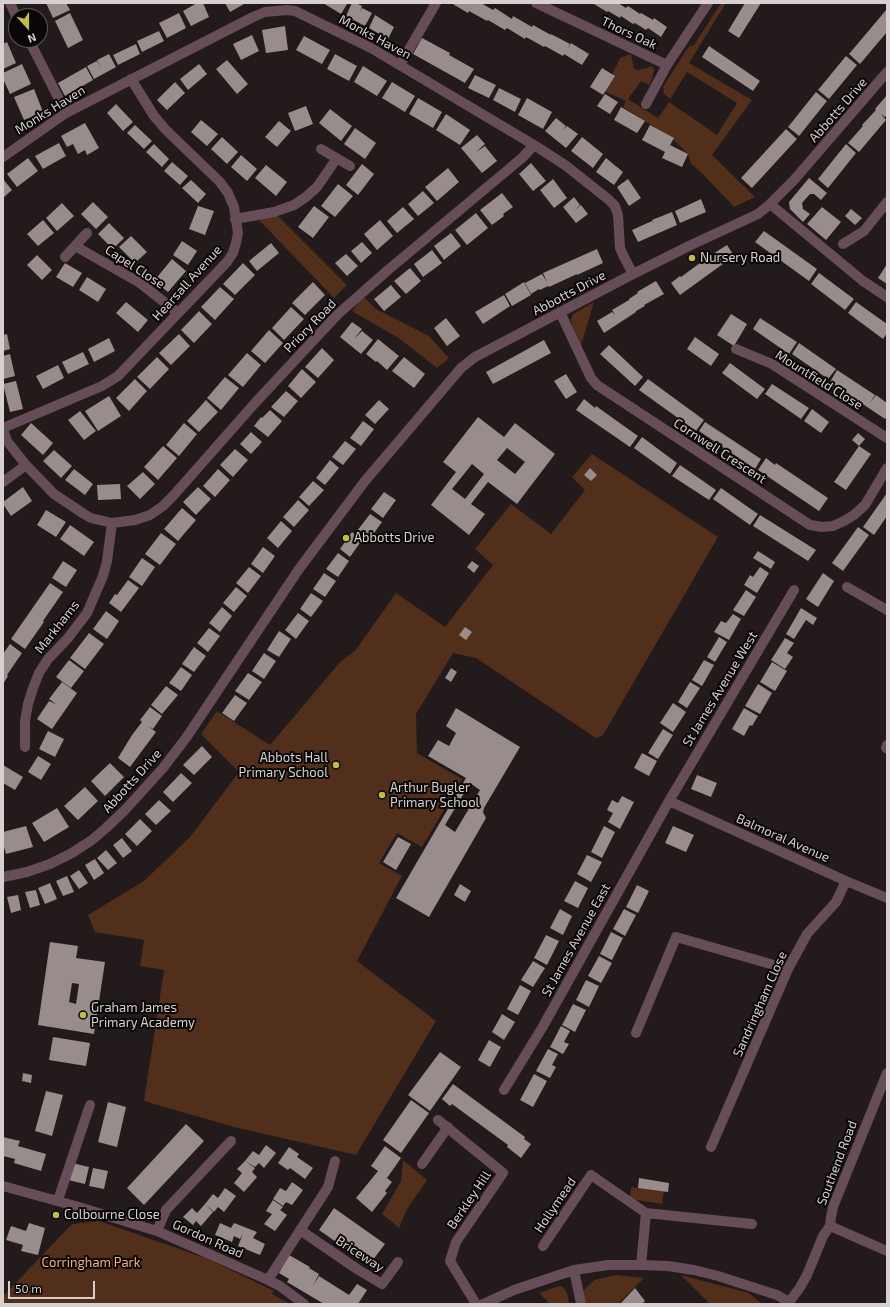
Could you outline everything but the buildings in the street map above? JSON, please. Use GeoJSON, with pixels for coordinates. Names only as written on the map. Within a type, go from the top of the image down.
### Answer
{"type":"FeatureCollection","features":[{"type":"Feature","properties":{"kind":"street"},"geometry":{"type":"LineString","coordinates":[[400,65],[436,3]]}},
{"type":"Feature","properties":{"kind":"street","name":"Thors Oak"},"geometry":{"type":"LineString","coordinates":[[536,3],[667,65]]}},
{"type":"Feature","properties":{"kind":"street","name":"Thors Oak"},"geometry":{"type":"LineString","coordinates":[[646,104],[667,65],[708,3]]}},
{"type":"Feature","properties":{"kind":"street","name":"Monks Haven"},"geometry":{"type":"LineString","coordinates":[[3,157],[66,113],[253,17],[276,7],[306,15],[371,48],[534,145],[571,170],[615,206],[618,215],[620,248],[633,274]]}},
{"type":"Feature","properties":{"kind":"street"},"geometry":{"type":"LineString","coordinates":[[33,48],[66,113]]}},
{"type":"Feature","properties":{"kind":"street","name":"Abbotts Drive"},"geometry":{"type":"LineString","coordinates":[[3,877],[27,872],[50,864],[72,853],[92,840],[125,810],[164,768],[186,738],[299,569],[365,481],[446,384],[462,368],[475,357],[633,274],[758,214],[794,180],[887,72]]}},
{"type":"Feature","properties":{"kind":"street","name":"Hearsall Avenue"},"geometry":{"type":"LineString","coordinates":[[3,429],[102,386],[118,376],[227,262],[233,253],[238,233],[234,207],[228,193],[220,182],[166,130],[154,116],[131,79]]}},
{"type":"Feature","properties":{"kind":"street","name":"Priory Road"},"geometry":{"type":"LineString","coordinates":[[112,523],[135,520],[150,515],[163,506],[255,403],[337,315],[388,270],[522,158],[534,145]]}},
{"type":"Feature","properties":{"kind":"street"},"geometry":{"type":"LineString","coordinates":[[321,149],[350,166]]}},
{"type":"Feature","properties":{"kind":"street"},"geometry":{"type":"LineString","coordinates":[[235,218],[274,212],[294,205],[317,187],[336,158]]}},
{"type":"Feature","properties":{"kind":"street"},"geometry":{"type":"LineString","coordinates":[[843,244],[864,231],[887,202]]}},
{"type":"Feature","properties":{"kind":"street"},"geometry":{"type":"LineString","coordinates":[[770,204],[863,281],[887,297]]}},
{"type":"Feature","properties":{"kind":"street"},"geometry":{"type":"LineString","coordinates":[[65,256],[87,232]]}},
{"type":"Feature","properties":{"kind":"street","name":"Capel Close"},"geometry":{"type":"LineString","coordinates":[[75,246],[140,283],[178,313]]}},
{"type":"Feature","properties":{"kind":"street","name":"Cornwell Crescent"},"geometry":{"type":"LineString","coordinates":[[560,312],[591,378],[597,385],[810,525],[822,527],[833,526],[844,522],[854,515],[865,505],[887,468]]}},
{"type":"Feature","properties":{"kind":"street","name":"Mountfield Close"},"geometry":{"type":"LineString","coordinates":[[736,349],[772,364],[887,438]]}},
{"type":"Feature","properties":{"kind":"street"},"geometry":{"type":"LineString","coordinates":[[3,429],[7,441],[26,465],[54,494],[91,518],[112,523]]}},
{"type":"Feature","properties":{"kind":"street"},"geometry":{"type":"LineString","coordinates":[[3,482],[26,465]]}},
{"type":"Feature","properties":{"kind":"street","name":"Markhams"},"geometry":{"type":"LineString","coordinates":[[25,748],[25,721],[33,688],[39,673],[48,660],[68,638],[87,613],[103,576],[107,561],[112,523]]}},
{"type":"Feature","properties":{"kind":"street"},"geometry":{"type":"LineString","coordinates":[[848,587],[887,610]]}},
{"type":"Feature","properties":{"kind":"street","name":"St James Avenue West"},"geometry":{"type":"LineString","coordinates":[[668,801],[794,590]]}},
{"type":"Feature","properties":{"kind":"street","name":"Balmoral Avenue"},"geometry":{"type":"LineString","coordinates":[[668,801],[887,898]]}},
{"type":"Feature","properties":{"kind":"street","name":"St James Avenue East"},"geometry":{"type":"LineString","coordinates":[[504,1090],[542,1028],[668,801]]}},
{"type":"Feature","properties":{"kind":"street","name":"Sandringham Close"},"geometry":{"type":"LineString","coordinates":[[711,1146],[788,970],[807,934],[836,902],[846,881]]}},
{"type":"Feature","properties":{"kind":"street"},"geometry":{"type":"LineString","coordinates":[[636,1033],[676,937],[788,970]]}},
{"type":"Feature","properties":{"kind":"street","name":"Southend Road"},"geometry":{"type":"LineString","coordinates":[[788,1303],[799,1289],[807,1275],[823,1236],[830,1226],[830,1217],[833,1207],[887,1073]]}},
{"type":"Feature","properties":{"kind":"street"},"geometry":{"type":"LineString","coordinates":[[58,1200],[90,1104]]}},
{"type":"Feature","properties":{"kind":"street","name":"Berkley Hill"},"geometry":{"type":"LineString","coordinates":[[438,1120],[503,1173],[456,1242],[450,1261],[476,1304]]}},
{"type":"Feature","properties":{"kind":"street"},"geometry":{"type":"LineString","coordinates":[[422,1164],[448,1127]]}},
{"type":"Feature","properties":{"kind":"street"},"geometry":{"type":"LineString","coordinates":[[157,1231],[166,1210],[231,1141]]}},
{"type":"Feature","properties":{"kind":"street"},"geometry":{"type":"LineString","coordinates":[[268,1280],[328,1187],[335,1161]]}},
{"type":"Feature","properties":{"kind":"street","name":"Hollymead"},"geometry":{"type":"LineString","coordinates":[[543,1246],[591,1175],[646,1213],[752,1224]]}},
{"type":"Feature","properties":{"kind":"street","name":"Gordon Road"},"geometry":{"type":"LineString","coordinates":[[3,1186],[58,1200],[157,1231],[268,1280],[280,1286],[304,1304]]}},
{"type":"Feature","properties":{"kind":"street"},"geometry":{"type":"LineString","coordinates":[[641,1265],[646,1213]]}},
{"type":"Feature","properties":{"kind":"street"},"geometry":{"type":"LineString","coordinates":[[830,1226],[887,1251]]}},
{"type":"Feature","properties":{"kind":"street","name":"Briceway"},"geometry":{"type":"LineString","coordinates":[[300,1230],[382,1284],[398,1262]]}},
{"type":"Feature","properties":{"kind":"street"},"geometry":{"type":"LineString","coordinates":[[483,1304],[514,1290],[574,1270],[608,1265],[668,1266],[694,1270],[718,1276],[776,1295],[788,1303]]}},
{"type":"Feature","properties":{"kind":"street"},"geometry":{"type":"LineString","coordinates":[[574,1270],[581,1304]]}},
{"type":"Feature","properties":{"kind":"green space"},"geometry":{"type":"Polygon","coordinates":[[[721,3],[726,3],[689,63],[752,100],[712,155],[755,197],[734,207],[701,172],[691,164],[688,154],[673,139],[623,107],[626,101],[604,91],[620,58],[631,54],[634,69],[639,70],[653,66],[654,71],[649,85],[641,81],[628,99],[658,118],[669,102],[717,135],[737,103],[687,72],[670,99],[664,94],[663,87],[687,49],[694,45],[721,3]]]}},
{"type":"Feature","properties":{"kind":"green space"},"geometry":{"type":"Polygon","coordinates":[[[274,212],[347,285],[334,298],[259,220],[274,212]]]}},
{"type":"Feature","properties":{"kind":"green space"},"geometry":{"type":"Polygon","coordinates":[[[363,296],[376,309],[429,336],[449,358],[437,368],[400,339],[352,311],[357,305],[356,301],[363,296]]]}},
{"type":"Feature","properties":{"kind":"green space"},"geometry":{"type":"Polygon","coordinates":[[[594,302],[581,345],[572,325],[571,319],[573,314],[594,302]]]}},
{"type":"Feature","properties":{"kind":"green space","name":"Arthur Bugler Primary School"},"geometry":{"type":"Polygon","coordinates":[[[592,454],[718,537],[603,735],[596,738],[476,658],[453,653],[416,714],[417,753],[462,779],[422,847],[397,833],[379,863],[402,876],[357,961],[436,1021],[356,1155],[234,1127],[144,1101],[164,970],[140,966],[144,940],[95,932],[88,915],[144,881],[190,837],[239,772],[201,734],[217,711],[270,745],[341,661],[355,651],[396,593],[445,627],[493,565],[475,549],[511,504],[551,534],[585,490],[572,477],[592,454]]]}},
{"type":"Feature","properties":{"kind":"green space"},"geometry":{"type":"Polygon","coordinates":[[[403,1160],[427,1180],[407,1209],[399,1228],[382,1214],[401,1181],[403,1160]]]}},
{"type":"Feature","properties":{"kind":"green space"},"geometry":{"type":"Polygon","coordinates":[[[631,1187],[664,1191],[662,1204],[630,1199],[631,1187]]]}},
{"type":"Feature","properties":{"kind":"green space","name":"Corringham Park"},"geometry":{"type":"Polygon","coordinates":[[[99,1221],[208,1259],[274,1291],[272,1294],[290,1304],[3,1304],[3,1296],[72,1224],[99,1221]]]}},
{"type":"Feature","properties":{"kind":"green space"},"geometry":{"type":"Polygon","coordinates":[[[616,1275],[644,1278],[618,1304],[581,1304],[579,1295],[594,1280],[616,1275]]]}},
{"type":"Feature","properties":{"kind":"green space"},"geometry":{"type":"Polygon","coordinates":[[[681,1275],[749,1293],[762,1304],[710,1304],[681,1275]]]}},
{"type":"Feature","properties":{"kind":"green space"},"geometry":{"type":"Polygon","coordinates":[[[559,1286],[563,1287],[567,1293],[569,1304],[550,1304],[539,1293],[559,1286]]]}},
{"type":"Feature","properties":{"kind":"place","name":"Nursery Road"},"geometry":{"type":"Point","coordinates":[692,258]}},
{"type":"Feature","properties":{"kind":"place","name":"Abbotts Drive"},"geometry":{"type":"Point","coordinates":[346,538]}},
{"type":"Feature","properties":{"kind":"place","name":"Abbots Hall Primary School"},"geometry":{"type":"Point","coordinates":[336,765]}},
{"type":"Feature","properties":{"kind":"place","name":"Arthur Bugler Primary School"},"geometry":{"type":"Point","coordinates":[382,795]}},
{"type":"Feature","properties":{"kind":"place","name":"Graham James Primary Academy"},"geometry":{"type":"Point","coordinates":[83,1015]}},
{"type":"Feature","properties":{"kind":"place","name":"Colbourne Close"},"geometry":{"type":"Point","coordinates":[56,1215]}}]}
